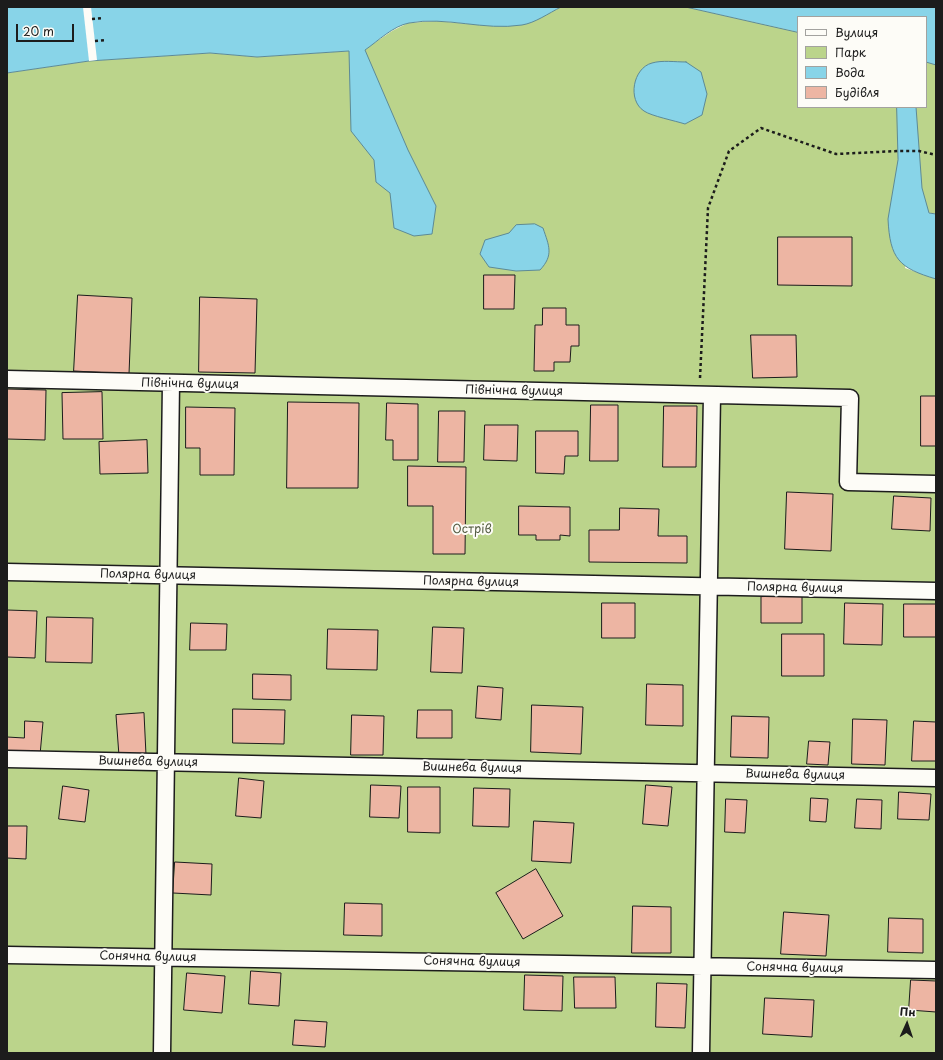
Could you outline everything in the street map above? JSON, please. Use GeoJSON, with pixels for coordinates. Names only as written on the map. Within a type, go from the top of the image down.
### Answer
{"type":"FeatureCollection","features":[{"type":"Feature","properties":{"kind":"street","name":"Північна вулиця"},"geometry":{"type":"LineString","coordinates":[[7,379],[850,398],[848,482],[936,484]]}},
{"type":"Feature","properties":{"kind":"street"},"geometry":{"type":"LineString","coordinates":[[162,1053],[171,383]]}},
{"type":"Feature","properties":{"kind":"street"},"geometry":{"type":"LineString","coordinates":[[701,1053],[709,587],[706,395]]}},
{"type":"Feature","properties":{"kind":"street","name":"Полярна вулиця"},"geometry":{"type":"LineString","coordinates":[[7,572],[709,587],[936,590]]}},
{"type":"Feature","properties":{"kind":"street","name":"Вишнева вулиця"},"geometry":{"type":"LineString","coordinates":[[7,759],[936,778]]}},
{"type":"Feature","properties":{"kind":"street","name":"Сонячна вулиця"},"geometry":{"type":"LineString","coordinates":[[7,955],[936,970]]}},
{"type":"Feature","properties":{"kind":"path"},"geometry":{"type":"LineString","coordinates":[[92,19],[103,18]]}},
{"type":"Feature","properties":{"kind":"path"},"geometry":{"type":"LineString","coordinates":[[95,41],[106,40]]}},
{"type":"Feature","properties":{"kind":"path"},"geometry":{"type":"LineString","coordinates":[[706,395],[708,208],[729,151],[761,128],[836,154],[919,151],[936,155]]}},
{"type":"Feature","properties":{"kind":"green space","name":"Острів"},"geometry":{"type":"Polygon","coordinates":[[[561,7],[686,7],[797,32],[797,108],[927,108],[927,62],[936,65],[936,214],[916,210],[905,268],[936,279],[936,1053],[7,1053],[7,73],[89,61],[210,53],[257,57],[364,50],[392,31],[408,23],[437,21],[491,26],[547,14],[561,7]]]}},
{"type":"Feature","properties":{"kind":"water"},"geometry":{"type":"Polygon","coordinates":[[[7,7],[561,7],[537,20],[522,25],[494,26],[437,21],[409,23],[391,30],[365,50],[408,150],[436,206],[432,234],[414,236],[394,228],[390,193],[376,182],[374,160],[351,131],[349,51],[257,57],[210,53],[89,61],[7,73],[7,7]]]}},
{"type":"Feature","properties":{"kind":"water"},"geometry":{"type":"Polygon","coordinates":[[[686,7],[936,7],[936,65],[927,62],[927,16],[797,16],[797,32],[686,7]]]}},
{"type":"Feature","properties":{"kind":"water"},"geometry":{"type":"Polygon","coordinates":[[[669,61],[686,62],[701,72],[707,94],[702,115],[685,124],[652,115],[644,111],[635,100],[634,92],[634,85],[640,71],[652,63],[669,61]]]}},
{"type":"Feature","properties":{"kind":"water"},"geometry":{"type":"Polygon","coordinates":[[[897,108],[916,108],[922,188],[929,213],[936,214],[936,279],[913,271],[905,266],[894,253],[891,244],[888,219],[898,160],[897,108]]]}},
{"type":"Feature","properties":{"kind":"water"},"geometry":{"type":"Polygon","coordinates":[[[535,224],[543,228],[549,250],[547,260],[540,270],[516,271],[489,267],[480,254],[485,240],[509,233],[516,225],[535,224]]]}},
{"type":"Feature","properties":{"kind":"pier"},"geometry":{"type":"Polygon","coordinates":[[[83,7],[91,7],[97,60],[89,61],[83,7]]]}},
{"type":"Feature","properties":{"kind":"building"},"geometry":{"type":"Polygon","coordinates":[[[778,237],[852,237],[852,286],[778,285],[778,237]]]}},
{"type":"Feature","properties":{"kind":"building"},"geometry":{"type":"Polygon","coordinates":[[[484,275],[515,275],[514,309],[484,309],[484,275]]]}},
{"type":"Feature","properties":{"kind":"building"},"geometry":{"type":"Polygon","coordinates":[[[78,295],[132,298],[129,374],[74,371],[78,295]]]}},
{"type":"Feature","properties":{"kind":"building"},"geometry":{"type":"Polygon","coordinates":[[[200,297],[257,299],[255,373],[199,372],[200,297]]]}},
{"type":"Feature","properties":{"kind":"building"},"geometry":{"type":"Polygon","coordinates":[[[543,308],[566,308],[566,325],[579,325],[579,346],[571,346],[570,362],[554,362],[554,371],[534,371],[535,325],[542,325],[543,308]]]}},
{"type":"Feature","properties":{"kind":"building"},"geometry":{"type":"Polygon","coordinates":[[[751,335],[796,335],[797,377],[753,378],[751,335]]]}},
{"type":"Feature","properties":{"kind":"building"},"geometry":{"type":"Polygon","coordinates":[[[7,389],[46,390],[45,440],[7,439],[7,389]]]}},
{"type":"Feature","properties":{"kind":"building"},"geometry":{"type":"Polygon","coordinates":[[[102,392],[103,439],[63,439],[62,393],[102,392]]]}},
{"type":"Feature","properties":{"kind":"building"},"geometry":{"type":"Polygon","coordinates":[[[921,396],[936,396],[936,446],[921,446],[921,396]]]}},
{"type":"Feature","properties":{"kind":"building"},"geometry":{"type":"Polygon","coordinates":[[[288,402],[359,403],[358,488],[287,488],[288,402]]]}},
{"type":"Feature","properties":{"kind":"building"},"geometry":{"type":"Polygon","coordinates":[[[387,403],[418,404],[418,460],[393,460],[393,440],[386,440],[387,403]]]}},
{"type":"Feature","properties":{"kind":"building"},"geometry":{"type":"Polygon","coordinates":[[[591,405],[618,405],[618,461],[590,461],[591,405]]]}},
{"type":"Feature","properties":{"kind":"building"},"geometry":{"type":"Polygon","coordinates":[[[664,406],[697,406],[696,467],[663,467],[664,406]]]}},
{"type":"Feature","properties":{"kind":"building"},"geometry":{"type":"Polygon","coordinates":[[[186,407],[235,408],[234,475],[200,475],[200,448],[186,448],[186,407]]]}},
{"type":"Feature","properties":{"kind":"building"},"geometry":{"type":"Polygon","coordinates":[[[439,411],[465,411],[464,462],[438,462],[439,411]]]}},
{"type":"Feature","properties":{"kind":"building"},"geometry":{"type":"Polygon","coordinates":[[[485,425],[518,425],[517,461],[484,460],[485,425]]]}},
{"type":"Feature","properties":{"kind":"building"},"geometry":{"type":"Polygon","coordinates":[[[536,431],[578,431],[578,456],[565,456],[564,474],[536,473],[536,431]]]}},
{"type":"Feature","properties":{"kind":"building"},"geometry":{"type":"Polygon","coordinates":[[[147,440],[148,473],[100,474],[99,442],[147,440]]]}},
{"type":"Feature","properties":{"kind":"building"},"geometry":{"type":"Polygon","coordinates":[[[408,466],[466,467],[465,554],[433,554],[433,506],[408,506],[408,466]]]}},
{"type":"Feature","properties":{"kind":"building"},"geometry":{"type":"Polygon","coordinates":[[[787,492],[833,494],[831,551],[785,549],[787,492]]]}},
{"type":"Feature","properties":{"kind":"building"},"geometry":{"type":"Polygon","coordinates":[[[894,496],[931,498],[930,531],[892,529],[894,496]]]}},
{"type":"Feature","properties":{"kind":"building"},"geometry":{"type":"Polygon","coordinates":[[[519,506],[570,507],[570,536],[560,535],[560,540],[536,540],[536,535],[519,535],[519,506]]]}},
{"type":"Feature","properties":{"kind":"building"},"geometry":{"type":"Polygon","coordinates":[[[620,508],[659,509],[658,536],[687,536],[687,563],[589,562],[589,530],[619,530],[620,508]]]}},
{"type":"Feature","properties":{"kind":"building"},"geometry":{"type":"Polygon","coordinates":[[[802,596],[802,623],[761,623],[761,597],[802,596]]]}},
{"type":"Feature","properties":{"kind":"building"},"geometry":{"type":"Polygon","coordinates":[[[602,603],[635,603],[635,638],[602,638],[602,603]]]}},
{"type":"Feature","properties":{"kind":"building"},"geometry":{"type":"Polygon","coordinates":[[[845,603],[883,604],[882,645],[844,644],[845,603]]]}},
{"type":"Feature","properties":{"kind":"building"},"geometry":{"type":"Polygon","coordinates":[[[904,604],[936,604],[936,637],[904,637],[904,604]]]}},
{"type":"Feature","properties":{"kind":"building"},"geometry":{"type":"Polygon","coordinates":[[[7,610],[37,611],[35,658],[7,657],[7,610]]]}},
{"type":"Feature","properties":{"kind":"building"},"geometry":{"type":"Polygon","coordinates":[[[47,617],[93,618],[92,663],[46,662],[47,617]]]}},
{"type":"Feature","properties":{"kind":"building"},"geometry":{"type":"Polygon","coordinates":[[[191,623],[227,624],[226,650],[190,650],[191,623]]]}},
{"type":"Feature","properties":{"kind":"building"},"geometry":{"type":"Polygon","coordinates":[[[433,627],[464,628],[462,673],[431,672],[433,627]]]}},
{"type":"Feature","properties":{"kind":"building"},"geometry":{"type":"Polygon","coordinates":[[[328,629],[378,630],[377,670],[327,669],[328,629]]]}},
{"type":"Feature","properties":{"kind":"building"},"geometry":{"type":"Polygon","coordinates":[[[782,634],[824,634],[824,676],[782,676],[782,634]]]}},
{"type":"Feature","properties":{"kind":"building"},"geometry":{"type":"Polygon","coordinates":[[[253,674],[291,675],[291,700],[253,699],[253,674]]]}},
{"type":"Feature","properties":{"kind":"building"},"geometry":{"type":"Polygon","coordinates":[[[647,684],[683,685],[683,726],[646,725],[647,684]]]}},
{"type":"Feature","properties":{"kind":"building"},"geometry":{"type":"Polygon","coordinates":[[[478,686],[503,688],[501,720],[476,718],[478,686]]]}},
{"type":"Feature","properties":{"kind":"building"},"geometry":{"type":"Polygon","coordinates":[[[532,705],[583,707],[581,754],[531,752],[532,705]]]}},
{"type":"Feature","properties":{"kind":"building"},"geometry":{"type":"Polygon","coordinates":[[[233,709],[285,710],[284,744],[233,743],[233,709]]]}},
{"type":"Feature","properties":{"kind":"building"},"geometry":{"type":"Polygon","coordinates":[[[418,710],[452,710],[452,738],[417,738],[418,710]]]}},
{"type":"Feature","properties":{"kind":"building"},"geometry":{"type":"Polygon","coordinates":[[[144,713],[146,755],[119,756],[116,715],[144,713]]]}},
{"type":"Feature","properties":{"kind":"building"},"geometry":{"type":"Polygon","coordinates":[[[352,715],[384,716],[383,755],[351,755],[352,715]]]}},
{"type":"Feature","properties":{"kind":"building"},"geometry":{"type":"Polygon","coordinates":[[[732,716],[769,717],[768,758],[731,757],[732,716]]]}},
{"type":"Feature","properties":{"kind":"building"},"geometry":{"type":"Polygon","coordinates":[[[853,719],[887,720],[885,765],[852,764],[853,719]]]}},
{"type":"Feature","properties":{"kind":"building"},"geometry":{"type":"Polygon","coordinates":[[[25,721],[43,722],[40,755],[7,753],[7,737],[24,738],[25,721]]]}},
{"type":"Feature","properties":{"kind":"building"},"geometry":{"type":"Polygon","coordinates":[[[914,721],[936,722],[936,761],[912,761],[914,721]]]}},
{"type":"Feature","properties":{"kind":"building"},"geometry":{"type":"Polygon","coordinates":[[[809,741],[830,742],[828,765],[807,764],[809,741]]]}},
{"type":"Feature","properties":{"kind":"building"},"geometry":{"type":"Polygon","coordinates":[[[239,778],[264,781],[261,818],[236,816],[239,778]]]}},
{"type":"Feature","properties":{"kind":"building"},"geometry":{"type":"Polygon","coordinates":[[[371,785],[401,786],[399,818],[370,817],[371,785]]]}},
{"type":"Feature","properties":{"kind":"building"},"geometry":{"type":"Polygon","coordinates":[[[646,785],[672,787],[668,826],[643,824],[646,785]]]}},
{"type":"Feature","properties":{"kind":"building"},"geometry":{"type":"Polygon","coordinates":[[[63,786],[89,790],[85,822],[59,819],[63,786]]]}},
{"type":"Feature","properties":{"kind":"building"},"geometry":{"type":"Polygon","coordinates":[[[408,787],[440,787],[440,833],[408,832],[408,787]]]}},
{"type":"Feature","properties":{"kind":"building"},"geometry":{"type":"Polygon","coordinates":[[[474,788],[510,789],[509,827],[473,826],[474,788]]]}},
{"type":"Feature","properties":{"kind":"building"},"geometry":{"type":"Polygon","coordinates":[[[899,792],[931,794],[929,820],[898,819],[899,792]]]}},
{"type":"Feature","properties":{"kind":"building"},"geometry":{"type":"Polygon","coordinates":[[[811,798],[828,799],[826,822],[810,821],[811,798]]]}},
{"type":"Feature","properties":{"kind":"building"},"geometry":{"type":"Polygon","coordinates":[[[726,799],[747,800],[745,833],[725,832],[726,799]]]}},
{"type":"Feature","properties":{"kind":"building"},"geometry":{"type":"Polygon","coordinates":[[[857,799],[882,800],[881,829],[855,828],[857,799]]]}},
{"type":"Feature","properties":{"kind":"building"},"geometry":{"type":"Polygon","coordinates":[[[534,821],[574,823],[571,863],[532,861],[534,821]]]}},
{"type":"Feature","properties":{"kind":"building"},"geometry":{"type":"Polygon","coordinates":[[[7,826],[27,826],[26,859],[7,858],[7,826]]]}},
{"type":"Feature","properties":{"kind":"building"},"geometry":{"type":"Polygon","coordinates":[[[175,862],[212,864],[211,895],[173,893],[175,862]]]}},
{"type":"Feature","properties":{"kind":"building"},"geometry":{"type":"Polygon","coordinates":[[[536,869],[563,916],[523,939],[496,893],[536,869]]]}},
{"type":"Feature","properties":{"kind":"building"},"geometry":{"type":"Polygon","coordinates":[[[345,903],[382,904],[382,936],[344,935],[345,903]]]}},
{"type":"Feature","properties":{"kind":"building"},"geometry":{"type":"Polygon","coordinates":[[[633,906],[671,907],[671,953],[632,953],[633,906]]]}},
{"type":"Feature","properties":{"kind":"building"},"geometry":{"type":"Polygon","coordinates":[[[784,912],[829,915],[826,956],[781,954],[784,912]]]}},
{"type":"Feature","properties":{"kind":"building"},"geometry":{"type":"Polygon","coordinates":[[[889,918],[923,919],[923,953],[888,952],[889,918]]]}},
{"type":"Feature","properties":{"kind":"building"},"geometry":{"type":"Polygon","coordinates":[[[251,971],[281,973],[279,1006],[249,1004],[251,971]]]}},
{"type":"Feature","properties":{"kind":"building"},"geometry":{"type":"Polygon","coordinates":[[[187,973],[225,976],[222,1013],[184,1010],[187,973]]]}},
{"type":"Feature","properties":{"kind":"building"},"geometry":{"type":"Polygon","coordinates":[[[525,975],[563,976],[562,1011],[524,1010],[525,975]]]}},
{"type":"Feature","properties":{"kind":"building"},"geometry":{"type":"Polygon","coordinates":[[[574,977],[615,977],[616,1008],[575,1008],[574,977]]]}},
{"type":"Feature","properties":{"kind":"building"},"geometry":{"type":"Polygon","coordinates":[[[911,980],[936,981],[936,1012],[909,1010],[911,980]]]}},
{"type":"Feature","properties":{"kind":"building"},"geometry":{"type":"Polygon","coordinates":[[[657,983],[687,984],[685,1028],[656,1027],[657,983]]]}},
{"type":"Feature","properties":{"kind":"building"},"geometry":{"type":"Polygon","coordinates":[[[765,998],[814,1000],[812,1037],[763,1034],[765,998]]]}},
{"type":"Feature","properties":{"kind":"building"},"geometry":{"type":"Polygon","coordinates":[[[295,1020],[327,1022],[325,1047],[293,1045],[295,1020]]]}}]}
